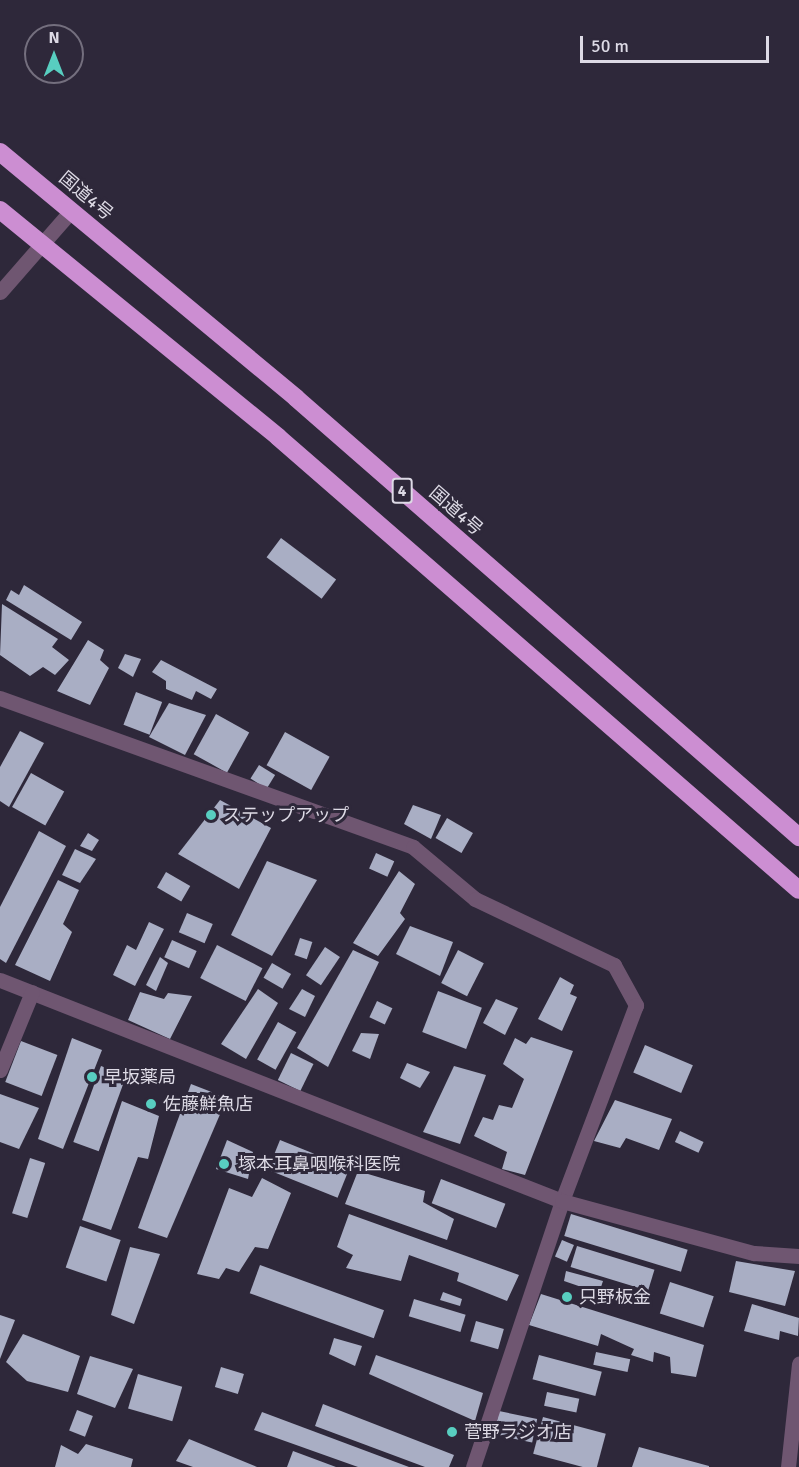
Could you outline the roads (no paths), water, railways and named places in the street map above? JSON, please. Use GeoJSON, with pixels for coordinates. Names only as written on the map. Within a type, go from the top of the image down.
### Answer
{"type":"FeatureCollection","features":[{"type":"Feature","properties":{"kind":"highway","name":"国道4号"},"geometry":{"type":"LineString","coordinates":[[0,152],[296,398],[799,837]]}},
{"type":"Feature","properties":{"kind":"highway","name":"4"},"geometry":{"type":"LineString","coordinates":[[0,210],[278,437],[799,890]]}},
{"type":"Feature","properties":{"kind":"street"},"geometry":{"type":"LineString","coordinates":[[0,292],[71,211]]}},
{"type":"Feature","properties":{"kind":"street"},"geometry":{"type":"LineString","coordinates":[[0,698],[413,847],[475,899],[614,966],[636,1005],[562,1202],[472,1467]]}},
{"type":"Feature","properties":{"kind":"street"},"geometry":{"type":"LineString","coordinates":[[0,980],[562,1202],[744,1250],[799,1256]]}},
{"type":"Feature","properties":{"kind":"street"},"geometry":{"type":"LineString","coordinates":[[0,1070],[32,992]]}},
{"type":"Feature","properties":{"kind":"street"},"geometry":{"type":"LineString","coordinates":[[788,1467],[799,1364]]}},
{"type":"Feature","properties":{"kind":"place","name":"ステップアップ"},"geometry":{"type":"Point","coordinates":[211,815]}},
{"type":"Feature","properties":{"kind":"place","name":"早坂薬局"},"geometry":{"type":"Point","coordinates":[92,1077]}},
{"type":"Feature","properties":{"kind":"place","name":"佐藤鮮魚店"},"geometry":{"type":"Point","coordinates":[151,1104]}},
{"type":"Feature","properties":{"kind":"place","name":"塚本耳鼻咽喉科医院"},"geometry":{"type":"Point","coordinates":[224,1164]}},
{"type":"Feature","properties":{"kind":"place","name":"只野板金"},"geometry":{"type":"Point","coordinates":[567,1297]}},
{"type":"Feature","properties":{"kind":"place","name":"菅野ラジオ店"},"geometry":{"type":"Point","coordinates":[452,1432]}}]}
